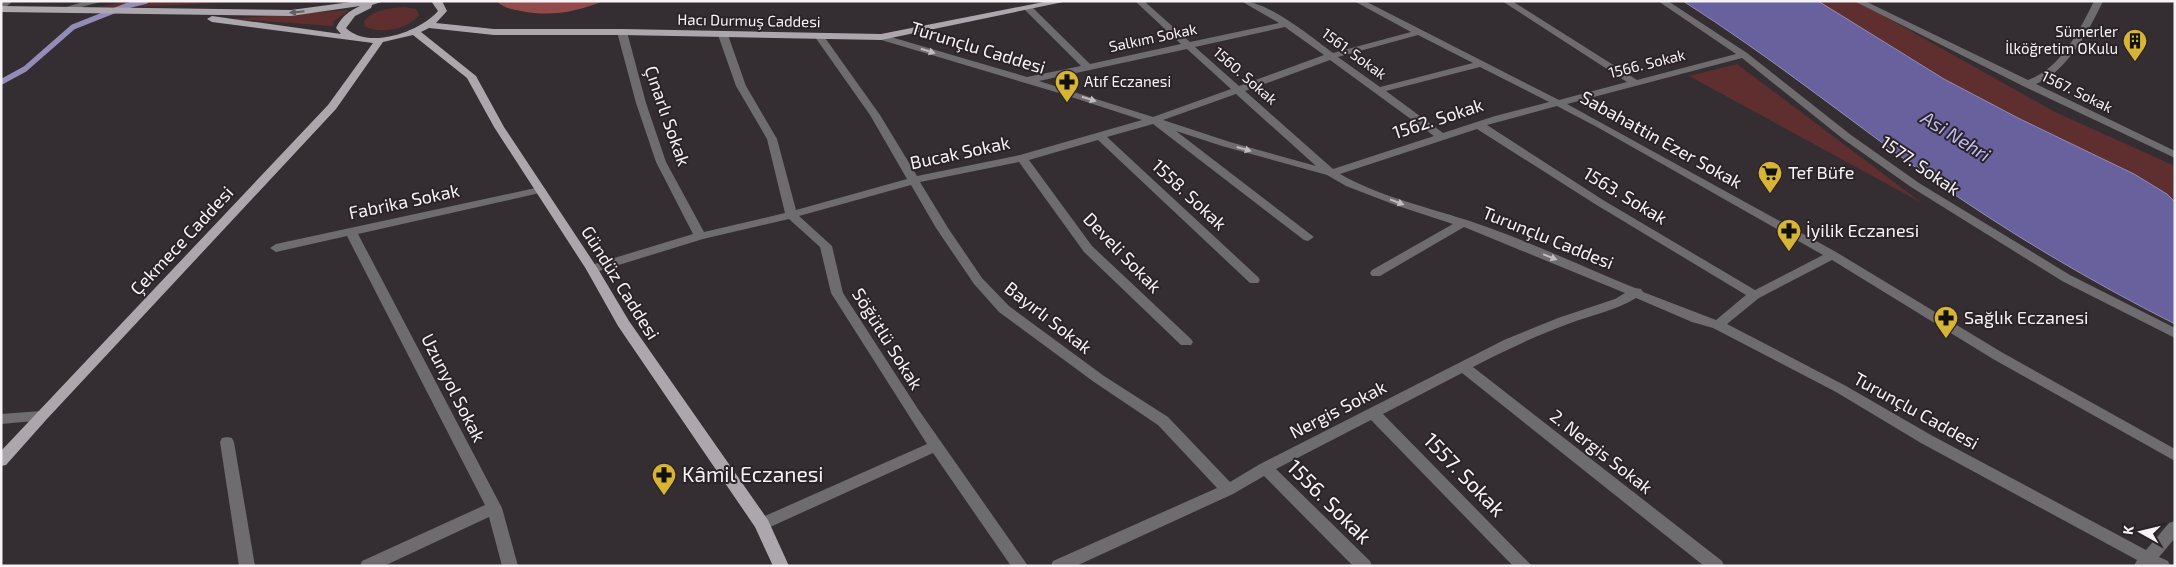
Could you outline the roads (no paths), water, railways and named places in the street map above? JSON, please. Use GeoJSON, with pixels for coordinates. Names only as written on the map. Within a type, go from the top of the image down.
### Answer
{"type":"FeatureCollection","features":[{"type":"Feature","properties":{"kind":"main road"},"geometry":{"type":"LineString","coordinates":[[1,8],[67,8],[87,11],[291,13],[380,1]]}},
{"type":"Feature","properties":{"kind":"main road"},"geometry":{"type":"LineString","coordinates":[[353,38],[344,34],[341,28],[343,22],[362,9],[385,1]]}},
{"type":"Feature","properties":{"kind":"main road"},"geometry":{"type":"LineString","coordinates":[[160,12],[353,38],[381,39],[415,32],[430,25],[439,18],[443,11],[435,1]]}},
{"type":"Feature","properties":{"kind":"main road","name":"Hacı Durmuş Caddesi"},"geometry":{"type":"LineString","coordinates":[[430,25],[494,32],[622,32],[820,37],[881,36],[1064,1]]}},
{"type":"Feature","properties":{"kind":"main road","name":"Gündüz Caddesi"},"geometry":{"type":"LineString","coordinates":[[415,32],[471,76],[499,127],[592,269],[623,323],[762,524],[780,566]]}},
{"type":"Feature","properties":{"kind":"main road","name":"Çekmece Caddesi"},"geometry":{"type":"LineString","coordinates":[[1,461],[41,416],[332,107],[381,39]]}},
{"type":"Feature","properties":{"kind":"street"},"geometry":{"type":"LineString","coordinates":[[1,8],[9,1]]}},
{"type":"Feature","properties":{"kind":"street"},"geometry":{"type":"LineString","coordinates":[[67,8],[100,1]]}},
{"type":"Feature","properties":{"kind":"street","name":"1560. Sokak"},"geometry":{"type":"LineString","coordinates":[[1139,1],[1331,173]]}},
{"type":"Feature","properties":{"kind":"street","name":"1561. Sokak"},"geometry":{"type":"LineString","coordinates":[[1246,1],[1286,24],[1442,136]]}},
{"type":"Feature","properties":{"kind":"street","name":"Sabahattin Ezer Sokak"},"geometry":{"type":"LineString","coordinates":[[1358,1],[1601,125],[1832,255],[1998,356],[2175,456]]}},
{"type":"Feature","properties":{"kind":"street"},"geometry":{"type":"LineString","coordinates":[[1506,1],[1635,83]]}},
{"type":"Feature","properties":{"kind":"street","name":"1577. Sokak"},"geometry":{"type":"LineString","coordinates":[[1662,1],[1744,55],[1847,138],[1915,186],[2066,278],[2175,334]]}},
{"type":"Feature","properties":{"kind":"street","name":"1567. Sokak"},"geometry":{"type":"LineString","coordinates":[[1858,1],[2175,156]]}},
{"type":"Feature","properties":{"kind":"street"},"geometry":{"type":"LineString","coordinates":[[2026,84],[2047,76],[2093,16],[2099,1]]}},
{"type":"Feature","properties":{"kind":"street"},"geometry":{"type":"LineString","coordinates":[[1028,8],[1088,67]]}},
{"type":"Feature","properties":{"kind":"street","name":"Salkım Sokak"},"geometry":{"type":"LineString","coordinates":[[1025,81],[1286,24]]}},
{"type":"Feature","properties":{"kind":"street","name":"Çınarlı Sokak"},"geometry":{"type":"LineString","coordinates":[[622,32],[641,103],[661,162],[700,236]]}},
{"type":"Feature","properties":{"kind":"street","name":"Bucak Sokak"},"geometry":{"type":"LineString","coordinates":[[592,269],[700,236],[791,215],[915,180],[1022,158],[1100,136],[1154,120],[1331,56],[1420,32]]}},
{"type":"Feature","properties":{"kind":"street"},"geometry":{"type":"LineString","coordinates":[[723,35],[741,86],[772,139],[791,215]]}},
{"type":"Feature","properties":{"kind":"street","name":"Turunçlu Caddesi"},"geometry":{"type":"LineString","coordinates":[[881,36],[1331,173],[1350,184],[1402,204],[1463,223],[1637,292],[1697,319],[1718,325],[1841,389],[2151,563]]}},
{"type":"Feature","properties":{"kind":"street","name":"Bayırlı Sokak"},"geometry":{"type":"LineString","coordinates":[[820,37],[875,115],[942,228],[978,281],[1004,309],[1099,379],[1163,421],[1228,490]]}},
{"type":"Feature","properties":{"kind":"street","name":"1566. Sokak"},"geometry":{"type":"LineString","coordinates":[[1557,102],[1744,55]]}},
{"type":"Feature","properties":{"kind":"street"},"geometry":{"type":"LineString","coordinates":[[1378,90],[1482,64]]}},
{"type":"Feature","properties":{"kind":"street","name":"1562. Sokak"},"geometry":{"type":"LineString","coordinates":[[1331,173],[1499,118],[1557,102]]}},
{"type":"Feature","properties":{"kind":"street"},"geometry":{"type":"LineString","coordinates":[[1154,120],[1308,237]]}},
{"type":"Feature","properties":{"kind":"street","name":"1563. Sokak"},"geometry":{"type":"LineString","coordinates":[[1479,125],[1599,202],[1755,295]]}},
{"type":"Feature","properties":{"kind":"street","name":"1558. Sokak"},"geometry":{"type":"LineString","coordinates":[[1100,136],[1254,280]]}},
{"type":"Feature","properties":{"kind":"street","name":"Develi Sokak"},"geometry":{"type":"LineString","coordinates":[[1022,158],[1088,249],[1186,342]]}},
{"type":"Feature","properties":{"kind":"street","name":"Fabrika Sokak"},"geometry":{"type":"LineString","coordinates":[[276,248],[540,190]]}},
{"type":"Feature","properties":{"kind":"street","name":"Söğütlü Sokak"},"geometry":{"type":"LineString","coordinates":[[791,215],[826,246],[838,293],[912,413],[1020,566]]}},
{"type":"Feature","properties":{"kind":"street"},"geometry":{"type":"LineString","coordinates":[[1376,273],[1463,223]]}},
{"type":"Feature","properties":{"kind":"street","name":"Uzunyol Sokak"},"geometry":{"type":"LineString","coordinates":[[351,232],[494,508],[510,566]]}},
{"type":"Feature","properties":{"kind":"street"},"geometry":{"type":"LineString","coordinates":[[1718,325],[1755,295],[1832,255]]}},
{"type":"Feature","properties":{"kind":"street","name":"Nergis Sokak"},"geometry":{"type":"LineString","coordinates":[[1059,566],[1228,490],[1265,468],[1509,343],[1563,321],[1620,302],[1637,292]]}},
{"type":"Feature","properties":{"kind":"street","name":"2. Nergis Sokak"},"geometry":{"type":"LineString","coordinates":[[1464,366],[1716,566]]}},
{"type":"Feature","properties":{"kind":"street","name":"1557. Sokak"},"geometry":{"type":"LineString","coordinates":[[1373,413],[1424,462],[1524,566]]}},
{"type":"Feature","properties":{"kind":"street"},"geometry":{"type":"LineString","coordinates":[[1,419],[41,416]]}},
{"type":"Feature","properties":{"kind":"street"},"geometry":{"type":"LineString","coordinates":[[226,442],[247,566]]}},
{"type":"Feature","properties":{"kind":"street"},"geometry":{"type":"LineString","coordinates":[[762,524],[936,446]]}},
{"type":"Feature","properties":{"kind":"street","name":"1556. Sokak"},"geometry":{"type":"LineString","coordinates":[[1265,468],[1364,566]]}},
{"type":"Feature","properties":{"kind":"street"},"geometry":{"type":"LineString","coordinates":[[368,566],[494,508]]}},
{"type":"Feature","properties":{"kind":"street"},"geometry":{"type":"LineString","coordinates":[[2151,563],[2175,526]]}},
{"type":"Feature","properties":{"kind":"water","name":"Asi Nehri"},"geometry":{"type":"Polygon","coordinates":[[[1683,1],[1818,1],[1944,79],[2018,118],[2134,174],[2167,194],[2175,202],[2175,324],[2080,273],[1988,217],[1929,177],[1746,43],[1683,1]]]}},
{"type":"Feature","properties":{"kind":"waterway"},"geometry":{"type":"LineString","coordinates":[[1,82],[25,69],[73,27],[126,6],[146,1]]}},
{"type":"Feature","properties":{"kind":"place","name":"Sümerler İlköğretim OKulu"},"geometry":{"type":"Point","coordinates":[2135,62]}},
{"type":"Feature","properties":{"kind":"place","name":"Atıf Eczanesi"},"geometry":{"type":"Point","coordinates":[1067,103]}},
{"type":"Feature","properties":{"kind":"place","name":"Tef Büfe"},"geometry":{"type":"Point","coordinates":[1770,194]}},
{"type":"Feature","properties":{"kind":"place","name":"İyilik Eczanesi"},"geometry":{"type":"Point","coordinates":[1789,252]}},
{"type":"Feature","properties":{"kind":"place","name":"Sağlık Eczanesi"},"geometry":{"type":"Point","coordinates":[1946,339]}},
{"type":"Feature","properties":{"kind":"place","name":"Kâmil Eczanesi"},"geometry":{"type":"Point","coordinates":[664,496]}}]}
